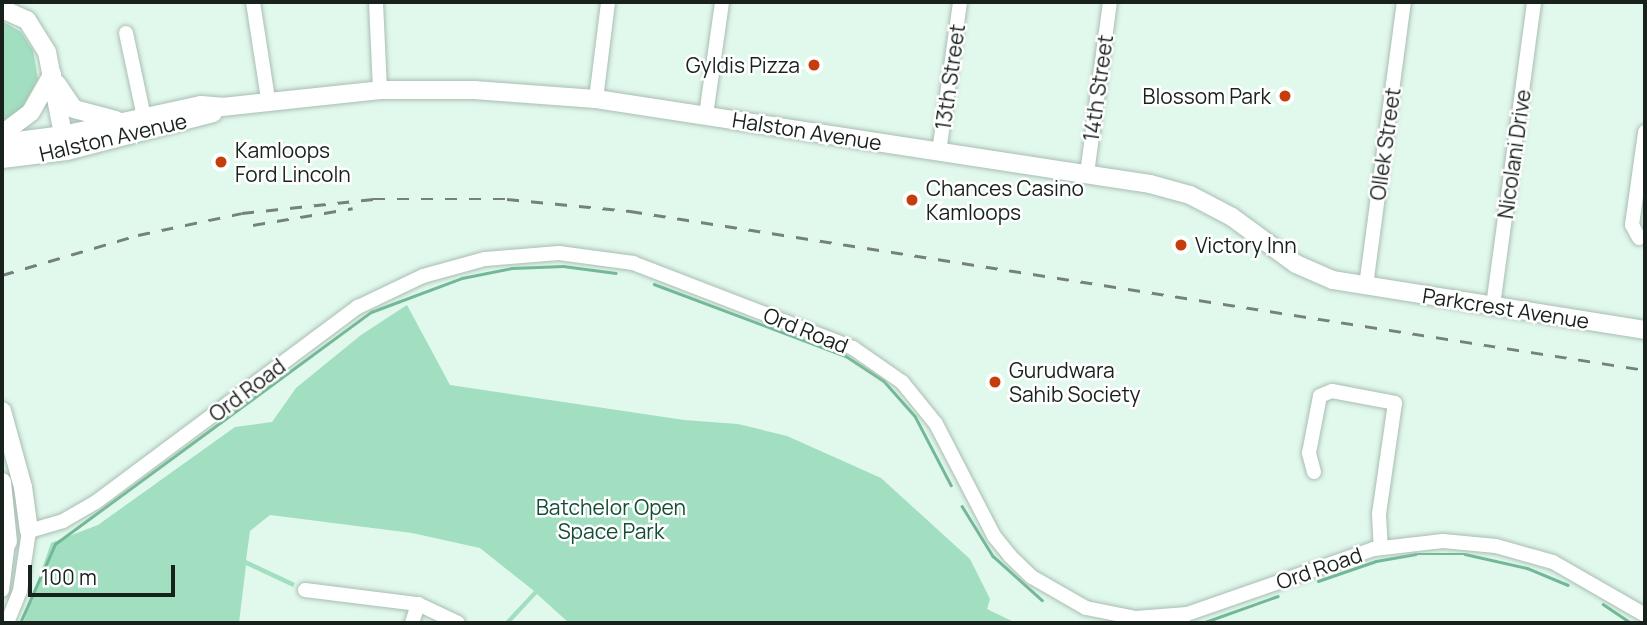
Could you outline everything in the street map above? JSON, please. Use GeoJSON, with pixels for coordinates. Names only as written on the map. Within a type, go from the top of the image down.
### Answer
{"type":"FeatureCollection","features":[{"type":"Feature","properties":{"kind":"main road"},"geometry":{"type":"LineString","coordinates":[[2,9],[27,20],[38,34],[52,75],[65,143]]}},
{"type":"Feature","properties":{"kind":"main road"},"geometry":{"type":"LineString","coordinates":[[52,75],[74,109],[124,122]]}},
{"type":"Feature","properties":{"kind":"main road"},"geometry":{"type":"LineString","coordinates":[[2,134],[32,112],[52,75]]}},
{"type":"Feature","properties":{"kind":"main road","name":"Halston Avenue"},"geometry":{"type":"LineString","coordinates":[[2,159],[146,124],[201,105],[222,107],[268,99],[380,90],[474,90],[596,99],[1087,174],[1190,195],[1232,216],[1296,264],[1333,279],[1366,286]]}},
{"type":"Feature","properties":{"kind":"main road","name":"Halston Avenue"},"geometry":{"type":"LineString","coordinates":[[2,143],[65,143],[124,122],[146,124]]}},
{"type":"Feature","properties":{"kind":"main road","name":"Parkcrest Avenue"},"geometry":{"type":"LineString","coordinates":[[1366,286],[1645,330]]}},
{"type":"Feature","properties":{"kind":"main road"},"geometry":{"type":"LineString","coordinates":[[2,411],[23,487],[29,531],[5,535],[2,482]]}},
{"type":"Feature","properties":{"kind":"street"},"geometry":{"type":"LineString","coordinates":[[253,2],[268,99]]}},
{"type":"Feature","properties":{"kind":"street"},"geometry":{"type":"LineString","coordinates":[[376,2],[380,90]]}},
{"type":"Feature","properties":{"kind":"street"},"geometry":{"type":"LineString","coordinates":[[596,99],[608,2]]}},
{"type":"Feature","properties":{"kind":"street"},"geometry":{"type":"LineString","coordinates":[[706,115],[722,2]]}},
{"type":"Feature","properties":{"kind":"street","name":"13th Street"},"geometry":{"type":"LineString","coordinates":[[939,152],[960,2]]}},
{"type":"Feature","properties":{"kind":"street","name":"14th Street"},"geometry":{"type":"LineString","coordinates":[[1087,174],[1110,2]]}},
{"type":"Feature","properties":{"kind":"street","name":"Ollek Street"},"geometry":{"type":"LineString","coordinates":[[1366,286],[1404,2]]}},
{"type":"Feature","properties":{"kind":"street","name":"Nicolani Drive"},"geometry":{"type":"LineString","coordinates":[[1493,306],[1534,2]]}},
{"type":"Feature","properties":{"kind":"street"},"geometry":{"type":"LineString","coordinates":[[126,33],[146,124]]}},
{"type":"Feature","properties":{"kind":"street"},"geometry":{"type":"LineString","coordinates":[[1639,238],[1632,225],[1643,168],[1645,132]]}},
{"type":"Feature","properties":{"kind":"street","name":"Ord Road"},"geometry":{"type":"LineString","coordinates":[[29,531],[63,521],[96,502],[358,307],[423,276],[485,259],[559,253],[633,263],[853,348],[902,382],[936,424],[994,536],[1010,556],[1032,577],[1086,608],[1136,618],[1187,614],[1381,548],[1443,541],[1496,546],[1553,562],[1645,615]]}},
{"type":"Feature","properties":{"kind":"street"},"geometry":{"type":"LineString","coordinates":[[1314,472],[1309,453],[1320,396],[1332,391],[1395,403],[1379,514],[1381,548]]}},
{"type":"Feature","properties":{"kind":"street"},"geometry":{"type":"LineString","coordinates":[[6,623],[20,591],[29,531]]}},
{"type":"Feature","properties":{"kind":"street"},"geometry":{"type":"LineString","coordinates":[[2,590],[5,535]]}},
{"type":"Feature","properties":{"kind":"street"},"geometry":{"type":"LineString","coordinates":[[305,590],[418,604],[458,623]]}},
{"type":"Feature","properties":{"kind":"street"},"geometry":{"type":"LineString","coordinates":[[412,623],[418,604]]}},
{"type":"Feature","properties":{"kind":"green space"},"geometry":{"type":"Polygon","coordinates":[[[2,21],[21,32],[33,50],[38,79],[23,107],[2,123],[2,21]]]}},
{"type":"Feature","properties":{"kind":"green space","name":"Batchelor Open Space Park"},"geometry":{"type":"Polygon","coordinates":[[[407,305],[450,385],[684,420],[738,424],[787,436],[881,478],[970,559],[990,599],[987,609],[1016,623],[569,623],[537,594],[510,623],[504,623],[534,591],[480,548],[412,533],[270,515],[250,531],[246,560],[295,583],[293,587],[246,565],[239,623],[23,623],[51,543],[98,525],[235,427],[272,422],[296,388],[361,335],[407,305]]]}},
{"type":"Feature","properties":{"kind":"waterway"},"geometry":{"type":"LineString","coordinates":[[20,623],[55,544],[371,312],[462,278],[512,268],[563,266],[616,273]]}},
{"type":"Feature","properties":{"kind":"waterway"},"geometry":{"type":"LineString","coordinates":[[654,284],[846,356],[884,381],[915,416],[951,485]]}},
{"type":"Feature","properties":{"kind":"waterway"},"geometry":{"type":"LineString","coordinates":[[962,506],[993,556],[1042,600]]}},
{"type":"Feature","properties":{"kind":"waterway"},"geometry":{"type":"LineString","coordinates":[[1318,581],[1376,561],[1415,554],[1465,554],[1527,568],[1568,585]]}},
{"type":"Feature","properties":{"kind":"waterway"},"geometry":{"type":"LineString","coordinates":[[1205,622],[1278,596]]}},
{"type":"Feature","properties":{"kind":"waterway"},"geometry":{"type":"LineString","coordinates":[[1603,604],[1631,623]]}},
{"type":"Feature","properties":{"kind":"railway"},"geometry":{"type":"LineString","coordinates":[[2,275],[138,235],[242,213],[373,199],[507,199],[630,211],[1645,370]]}},
{"type":"Feature","properties":{"kind":"railway"},"geometry":{"type":"LineString","coordinates":[[253,225],[353,208]]}},
{"type":"Feature","properties":{"kind":"place","name":"Gyldis Pizza"},"geometry":{"type":"Point","coordinates":[814,65]}},
{"type":"Feature","properties":{"kind":"place","name":"Blossom Park"},"geometry":{"type":"Point","coordinates":[1285,96]}},
{"type":"Feature","properties":{"kind":"place","name":"Kamloops Ford Lincoln"},"geometry":{"type":"Point","coordinates":[221,162]}},
{"type":"Feature","properties":{"kind":"place","name":"Chances Casino Kamloops"},"geometry":{"type":"Point","coordinates":[912,200]}},
{"type":"Feature","properties":{"kind":"place","name":"Victory Inn"},"geometry":{"type":"Point","coordinates":[1181,245]}},
{"type":"Feature","properties":{"kind":"place","name":"Gurudwara Sahib Society"},"geometry":{"type":"Point","coordinates":[995,382]}}]}
